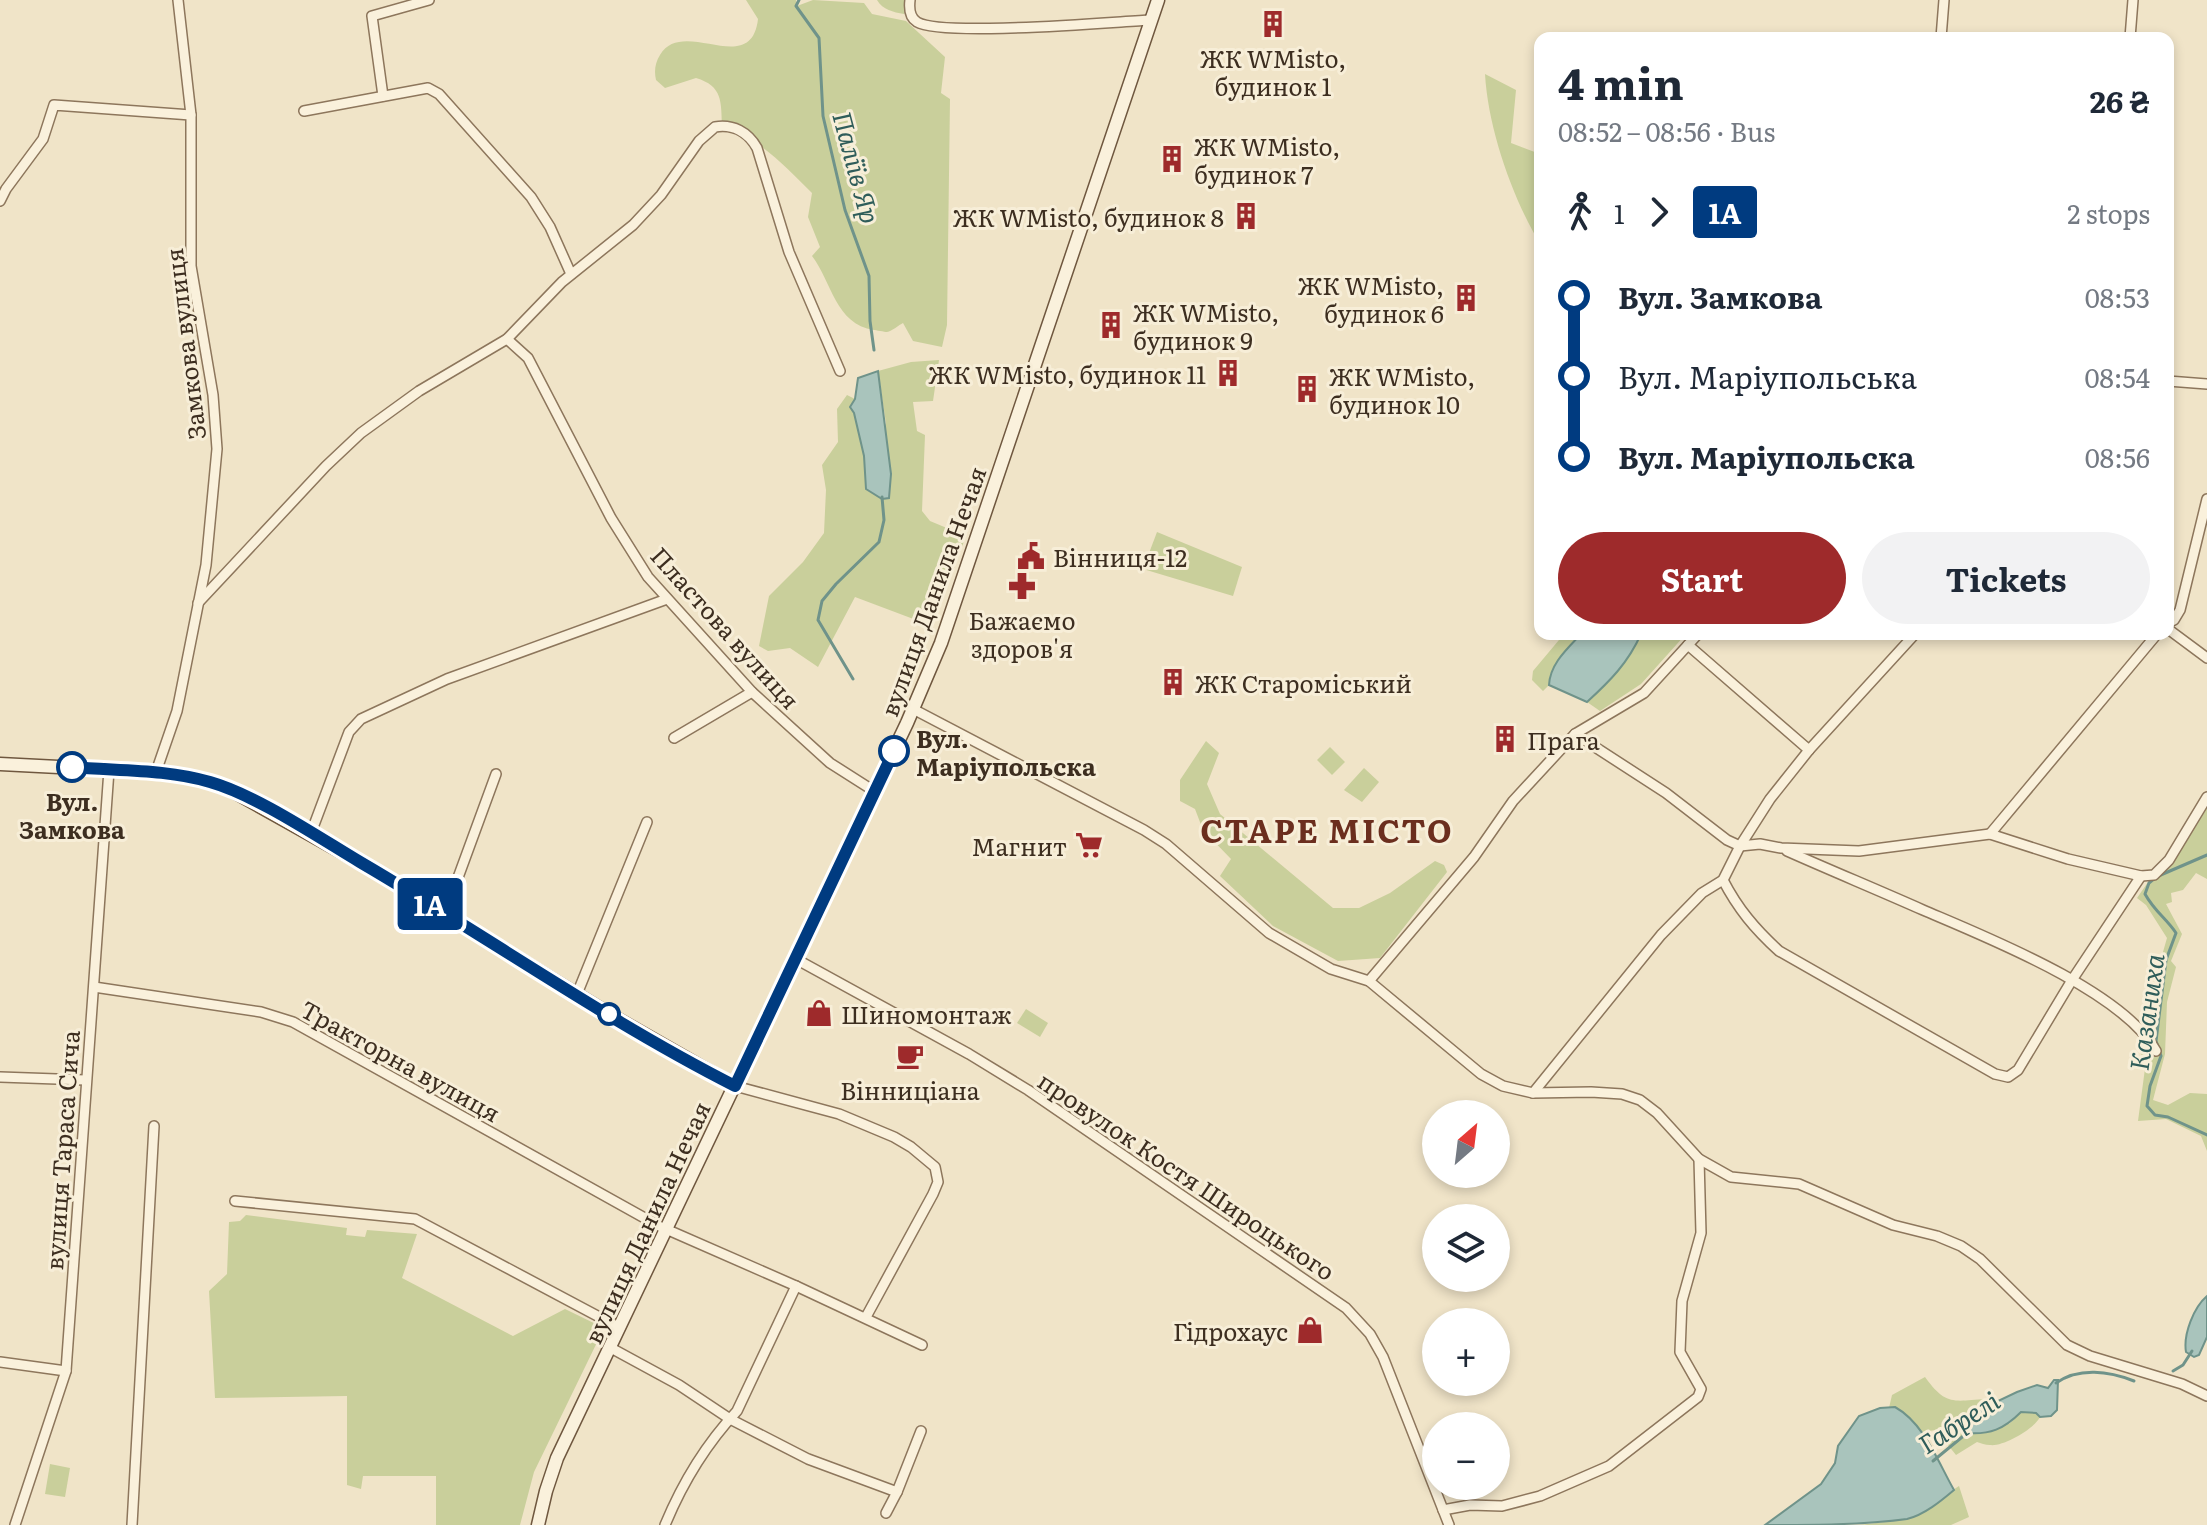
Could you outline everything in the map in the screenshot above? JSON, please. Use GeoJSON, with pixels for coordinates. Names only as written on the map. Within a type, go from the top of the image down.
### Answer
{"type":"FeatureCollection","features":[{"type":"Feature","properties":{"kind":"main road","name":"вулиця Данила Нечая"},"geometry":{"type":"LineString","coordinates":[[538,1525],[557,1458],[913,709],[950,619],[1158,0]]}},
{"type":"Feature","properties":{"kind":"main road"},"geometry":{"type":"LineString","coordinates":[[0,764],[156,772],[197,778],[227,788],[311,833],[685,1059],[735,1086]]}},
{"type":"Feature","properties":{"kind":"street","name":"Замкова вулиця"},"geometry":{"type":"LineString","coordinates":[[156,772],[177,711],[206,565],[217,449],[214,405],[191,266],[191,115],[178,0]]}},
{"type":"Feature","properties":{"kind":"street"},"geometry":{"type":"LineString","coordinates":[[383,96],[372,16],[428,0]]}},
{"type":"Feature","properties":{"kind":"street"},"geometry":{"type":"LineString","coordinates":[[910,0],[912,18],[918,23],[956,29],[1150,20]]}},
{"type":"Feature","properties":{"kind":"street"},"geometry":{"type":"LineString","coordinates":[[1941,32],[1944,0]]}},
{"type":"Feature","properties":{"kind":"street"},"geometry":{"type":"LineString","coordinates":[[2130,32],[2133,0]]}},
{"type":"Feature","properties":{"kind":"street"},"geometry":{"type":"LineString","coordinates":[[304,111],[428,88],[439,94],[531,197],[550,227],[571,274]]}},
{"type":"Feature","properties":{"kind":"street"},"geometry":{"type":"LineString","coordinates":[[0,201],[43,139],[54,105],[191,115]]}},
{"type":"Feature","properties":{"kind":"street"},"geometry":{"type":"LineString","coordinates":[[198,603],[326,466],[361,433],[419,391],[507,339],[571,274],[642,218],[703,136],[715,127],[736,129],[750,138],[760,155],[789,252],[840,371]]}},
{"type":"Feature","properties":{"kind":"street","name":"Пластова вулиця"},"geometry":{"type":"LineString","coordinates":[[507,339],[528,358],[611,518],[648,577],[752,692],[830,763],[874,791]]}},
{"type":"Feature","properties":{"kind":"street"},"geometry":{"type":"LineString","coordinates":[[2174,381],[2207,384]]}},
{"type":"Feature","properties":{"kind":"street"},"geometry":{"type":"LineString","coordinates":[[2174,620],[2180,610],[2207,499]]}},
{"type":"Feature","properties":{"kind":"street"},"geometry":{"type":"LineString","coordinates":[[311,833],[349,732],[361,719],[447,679],[667,599]]}},
{"type":"Feature","properties":{"kind":"street"},"geometry":{"type":"LineString","coordinates":[[2174,631],[2207,658]]}},
{"type":"Feature","properties":{"kind":"street"},"geometry":{"type":"LineString","coordinates":[[1369,981],[1474,857],[1513,801],[1575,734],[1644,693],[1693,640]]}},
{"type":"Feature","properties":{"kind":"street"},"geometry":{"type":"LineString","coordinates":[[1533,1093],[1661,935],[1702,893],[1723,880],[1770,799],[1809,750],[1910,640]]}},
{"type":"Feature","properties":{"kind":"street"},"geometry":{"type":"LineString","coordinates":[[1990,834],[2152,640]]}},
{"type":"Feature","properties":{"kind":"street"},"geometry":{"type":"LineString","coordinates":[[1688,645],[1809,750]]}},
{"type":"Feature","properties":{"kind":"street"},"geometry":{"type":"LineString","coordinates":[[674,738],[752,692]]}},
{"type":"Feature","properties":{"kind":"street"},"geometry":{"type":"LineString","coordinates":[[913,709],[1122,816],[1166,844],[1269,933],[1331,969],[1369,981],[1481,1074],[1503,1086],[1533,1093],[1622,1094],[1640,1100],[1657,1113],[1699,1159],[1731,1177],[1807,1187],[1893,1225],[1937,1236],[1961,1246],[1980,1259],[2067,1345],[2090,1356],[2182,1384],[2207,1396]]}},
{"type":"Feature","properties":{"kind":"street"},"geometry":{"type":"LineString","coordinates":[[1575,734],[1740,846],[1760,844],[1781,848],[1859,851],[1990,834],[2068,859],[2141,876],[2154,875],[2169,860],[2207,797]]}},
{"type":"Feature","properties":{"kind":"street","name":"вулиця Тараса Сича"},"geometry":{"type":"LineString","coordinates":[[15,1525],[66,1371],[109,770]]}},
{"type":"Feature","properties":{"kind":"street"},"geometry":{"type":"LineString","coordinates":[[445,913],[496,774]]}},
{"type":"Feature","properties":{"kind":"street"},"geometry":{"type":"LineString","coordinates":[[577,994],[647,822]]}},
{"type":"Feature","properties":{"kind":"street"},"geometry":{"type":"LineString","coordinates":[[1781,848],[1975,933],[2072,980],[2131,1022],[2149,1038],[2156,1051]]}},
{"type":"Feature","properties":{"kind":"street"},"geometry":{"type":"LineString","coordinates":[[1723,880],[1752,926],[1779,951],[1995,1074],[2008,1077],[2018,1070],[2072,980],[2141,876]]}},
{"type":"Feature","properties":{"kind":"street","name":"провулок Костя Широцького"},"geometry":{"type":"LineString","coordinates":[[794,958],[1028,1090],[1346,1308],[1370,1334],[1383,1357],[1449,1525]]}},
{"type":"Feature","properties":{"kind":"street","name":"Тракторна вулиця"},"geometry":{"type":"LineString","coordinates":[[94,987],[261,1012],[293,1022],[667,1230],[866,1317],[922,1345]]}},
{"type":"Feature","properties":{"kind":"street"},"geometry":{"type":"LineString","coordinates":[[0,1077],[85,1080]]}},
{"type":"Feature","properties":{"kind":"street"},"geometry":{"type":"LineString","coordinates":[[735,1086],[865,1124],[911,1147],[935,1167],[938,1182],[933,1194],[866,1317]]}},
{"type":"Feature","properties":{"kind":"street"},"geometry":{"type":"LineString","coordinates":[[132,1525],[154,1126]]}},
{"type":"Feature","properties":{"kind":"street"},"geometry":{"type":"LineString","coordinates":[[1443,1510],[1470,1505],[1502,1506],[1540,1496],[1609,1466],[1698,1397],[1701,1389],[1698,1380],[1680,1352],[1682,1301],[1701,1233],[1699,1159]]}},
{"type":"Feature","properties":{"kind":"street"},"geometry":{"type":"LineString","coordinates":[[235,1201],[415,1219],[620,1328]]}},
{"type":"Feature","properties":{"kind":"street"},"geometry":{"type":"LineString","coordinates":[[665,1525],[689,1477],[737,1411],[796,1286]]}},
{"type":"Feature","properties":{"kind":"street"},"geometry":{"type":"LineString","coordinates":[[611,1348],[679,1385],[730,1419],[808,1459],[897,1492]]}},
{"type":"Feature","properties":{"kind":"street"},"geometry":{"type":"LineString","coordinates":[[0,1362],[66,1371]]}},
{"type":"Feature","properties":{"kind":"street"},"geometry":{"type":"LineString","coordinates":[[886,1513],[921,1431]]}},
{"type":"Feature","properties":{"kind":"green space"},"geometry":{"type":"Polygon","coordinates":[[[746,0],[796,0],[797,6],[813,0],[864,3],[872,14],[906,21],[945,57],[941,93],[950,99],[947,325],[942,347],[913,341],[903,323],[887,332],[861,326],[851,320],[836,300],[812,256],[820,247],[808,217],[812,193],[759,145],[722,126],[719,96],[705,81],[696,78],[665,88],[656,80],[657,61],[671,45],[684,41],[730,46],[743,44],[753,36],[758,19],[746,0]]]}},
{"type":"Feature","properties":{"kind":"green space"},"geometry":{"type":"Polygon","coordinates":[[[877,0],[909,0],[904,14],[885,8],[877,0]]]}},
{"type":"Feature","properties":{"kind":"green space"},"geometry":{"type":"Polygon","coordinates":[[[1485,74],[1516,90],[1511,143],[1534,152],[1534,233],[1503,162],[1485,74]]]}},
{"type":"Feature","properties":{"kind":"green space"},"geometry":{"type":"Polygon","coordinates":[[[939,360],[933,401],[913,402],[917,431],[925,435],[922,511],[930,521],[966,536],[932,626],[855,597],[818,667],[790,648],[768,651],[759,646],[769,596],[803,562],[824,533],[826,490],[822,465],[838,442],[837,409],[847,395],[855,399],[854,413],[864,456],[866,489],[886,423],[878,371],[911,362],[939,360]]]}},
{"type":"Feature","properties":{"kind":"green space"},"geometry":{"type":"Polygon","coordinates":[[[1157,532],[1242,567],[1233,596],[1143,569],[1157,532]]]}},
{"type":"Feature","properties":{"kind":"green space"},"geometry":{"type":"Polygon","coordinates":[[[1559,640],[1575,640],[1556,664],[1549,685],[1543,691],[1532,680],[1533,671],[1559,640]]]}},
{"type":"Feature","properties":{"kind":"green space"},"geometry":{"type":"Polygon","coordinates":[[[1638,640],[1681,640],[1641,684],[1600,711],[1587,702],[1618,671],[1638,640]]]}},
{"type":"Feature","properties":{"kind":"green space"},"geometry":{"type":"Polygon","coordinates":[[[1206,741],[1219,753],[1207,784],[1220,814],[1333,908],[1359,908],[1390,893],[1435,861],[1444,865],[1447,872],[1380,958],[1338,961],[1273,926],[1220,876],[1231,859],[1203,830],[1195,809],[1180,801],[1180,780],[1206,741]]]}},
{"type":"Feature","properties":{"kind":"green space"},"geometry":{"type":"Polygon","coordinates":[[[1330,747],[1345,762],[1332,775],[1317,760],[1330,747]]]}},
{"type":"Feature","properties":{"kind":"green space"},"geometry":{"type":"Polygon","coordinates":[[[1364,768],[1379,782],[1362,802],[1344,790],[1364,768]]]}},
{"type":"Feature","properties":{"kind":"green space"},"geometry":{"type":"Polygon","coordinates":[[[2207,797],[2207,879],[2196,873],[2183,890],[2171,893],[2172,902],[2166,904],[2182,934],[2171,961],[2176,967],[2167,1002],[2165,1054],[2153,1100],[2168,1105],[2190,1093],[2207,1094],[2207,1151],[2201,1136],[2166,1119],[2138,1121],[2146,1061],[2139,1051],[2146,1036],[2151,994],[2167,938],[2146,905],[2137,898],[2207,797]]]}},
{"type":"Feature","properties":{"kind":"green space"},"geometry":{"type":"Polygon","coordinates":[[[1026,1009],[1048,1023],[1040,1037],[1017,1023],[1026,1009]]]}},
{"type":"Feature","properties":{"kind":"green space"},"geometry":{"type":"Polygon","coordinates":[[[246,1215],[347,1228],[346,1235],[365,1237],[367,1230],[417,1234],[402,1278],[513,1336],[565,1309],[604,1328],[534,1472],[520,1525],[436,1525],[436,1476],[363,1476],[361,1489],[347,1485],[347,1396],[215,1398],[209,1291],[227,1274],[229,1222],[240,1221],[246,1215]]]}},
{"type":"Feature","properties":{"kind":"green space"},"geometry":{"type":"Polygon","coordinates":[[[1925,1377],[1939,1393],[1951,1400],[1986,1399],[1990,1405],[1979,1410],[2009,1424],[2021,1412],[2036,1413],[2040,1417],[2025,1432],[2010,1440],[1996,1445],[1977,1442],[1956,1455],[1936,1430],[1921,1432],[1889,1408],[1892,1395],[1925,1377]]]}},
{"type":"Feature","properties":{"kind":"green space"},"geometry":{"type":"Polygon","coordinates":[[[50,1464],[70,1468],[65,1497],[45,1494],[50,1464]]]}},
{"type":"Feature","properties":{"kind":"green space"},"geometry":{"type":"Polygon","coordinates":[[[1959,1486],[1969,1517],[1951,1525],[1859,1525],[1909,1519],[1959,1486]]]}},
{"type":"Feature","properties":{"kind":"water"},"geometry":{"type":"Polygon","coordinates":[[[878,371],[891,474],[889,498],[882,499],[866,489],[864,456],[850,407],[855,399],[858,378],[878,371]]]}},
{"type":"Feature","properties":{"kind":"water"},"geometry":{"type":"Polygon","coordinates":[[[1575,640],[1638,640],[1618,671],[1587,702],[1549,685],[1556,664],[1575,640]]]}},
{"type":"Feature","properties":{"kind":"water"},"geometry":{"type":"Polygon","coordinates":[[[2207,1296],[2207,1337],[2199,1355],[2194,1357],[2186,1352],[2186,1337],[2194,1314],[2207,1296]]]}},
{"type":"Feature","properties":{"kind":"water"},"geometry":{"type":"Polygon","coordinates":[[[2054,1380],[2058,1380],[2057,1410],[2051,1416],[2040,1417],[2036,1413],[2021,1412],[1996,1430],[1966,1433],[1965,1423],[1979,1410],[2037,1385],[2048,1388],[2054,1380]]]}},
{"type":"Feature","properties":{"kind":"water"},"geometry":{"type":"Polygon","coordinates":[[[1895,1407],[1922,1433],[1954,1490],[1926,1511],[1907,1519],[1855,1524],[1765,1525],[1821,1484],[1835,1463],[1838,1446],[1859,1416],[1880,1408],[1895,1407]]]}},
{"type":"Feature","properties":{"kind":"waterway","name":"Паліїв Яр"},"geometry":{"type":"LineString","coordinates":[[799,0],[796,6],[819,38],[823,116],[845,210],[869,276],[874,350]]}},
{"type":"Feature","properties":{"kind":"waterway","name":"Паліїв Яр"},"geometry":{"type":"LineString","coordinates":[[853,679],[818,620],[822,601],[879,542],[884,520],[882,497]]}},
{"type":"Feature","properties":{"kind":"waterway","name":"Казаниха"},"geometry":{"type":"LineString","coordinates":[[2207,855],[2156,877],[2149,883],[2145,894],[2176,933],[2166,960],[2156,1041],[2161,1056],[2150,1086],[2147,1106],[2155,1115],[2168,1117],[2207,1135]]}},
{"type":"Feature","properties":{"kind":"waterway","name":"Габрелі"},"geometry":{"type":"LineString","coordinates":[[2173,1371],[2183,1365],[2192,1351]]}},
{"type":"Feature","properties":{"kind":"waterway","name":"Габрелі"},"geometry":{"type":"LineString","coordinates":[[2056,1383],[2074,1375],[2094,1372],[2134,1381]]}},
{"type":"Feature","properties":{"kind":"waterway","name":"Габрелі"},"geometry":{"type":"LineString","coordinates":[[1933,1461],[1967,1433]]}},
{"type":"Feature","properties":{"kind":"bus line","name":"1А"},"geometry":{"type":"LineString","coordinates":[[72,767],[156,772],[197,778],[227,788],[311,833],[609,1014],[735,1086],[894,751]]}},
{"type":"Feature","properties":{"kind":"place","name":"ЖК WMisto, будинок 1"},"geometry":{"type":"Point","coordinates":[1273,24]}},
{"type":"Feature","properties":{"kind":"place","name":"ЖК WMisto, будинок 7"},"geometry":{"type":"Point","coordinates":[1172,159]}},
{"type":"Feature","properties":{"kind":"place","name":"ЖК WMisto, будинок 8"},"geometry":{"type":"Point","coordinates":[1246,216]}},
{"type":"Feature","properties":{"kind":"place","name":"ЖК WMisto, будинок 6"},"geometry":{"type":"Point","coordinates":[1466,298]}},
{"type":"Feature","properties":{"kind":"place","name":"ЖК WMisto, будинок 9"},"geometry":{"type":"Point","coordinates":[1111,325]}},
{"type":"Feature","properties":{"kind":"place","name":"ЖК WMisto, будинок 11"},"geometry":{"type":"Point","coordinates":[1228,373]}},
{"type":"Feature","properties":{"kind":"place","name":"ЖК WMisto, будинок 10"},"geometry":{"type":"Point","coordinates":[1307,389]}},
{"type":"Feature","properties":{"kind":"place","name":"Вінниця-12"},"geometry":{"type":"Point","coordinates":[1031,556]}},
{"type":"Feature","properties":{"kind":"place","name":"Бажаємо здоров'я"},"geometry":{"type":"Point","coordinates":[1022,586]}},
{"type":"Feature","properties":{"kind":"place","name":"ЖК Староміський"},"geometry":{"type":"Point","coordinates":[1173,682]}},
{"type":"Feature","properties":{"kind":"place","name":"Прага"},"geometry":{"type":"Point","coordinates":[1505,739]}},
{"type":"Feature","properties":{"kind":"place","name":"Вул. Маріупольска"},"geometry":{"type":"Point","coordinates":[894,751]}},
{"type":"Feature","properties":{"kind":"place","name":"Вул. Замкова"},"geometry":{"type":"Point","coordinates":[72,767]}},
{"type":"Feature","properties":{"kind":"place","name":"Магнит"},"geometry":{"type":"Point","coordinates":[1089,845]}},
{"type":"Feature","properties":{"kind":"place","name":"Шиномонтаж"},"geometry":{"type":"Point","coordinates":[819,1013]}},
{"type":"Feature","properties":{"kind":"place","name":"Вінниціана"},"geometry":{"type":"Point","coordinates":[910,1056]}},
{"type":"Feature","properties":{"kind":"place","name":"Гідрохаус"},"geometry":{"type":"Point","coordinates":[1310,1330]}},
{"type":"Feature","properties":{"kind":"district","name":"СТАРЕ МІСТО"},"geometry":{"type":"Point","coordinates":[1327,829]}}]}
